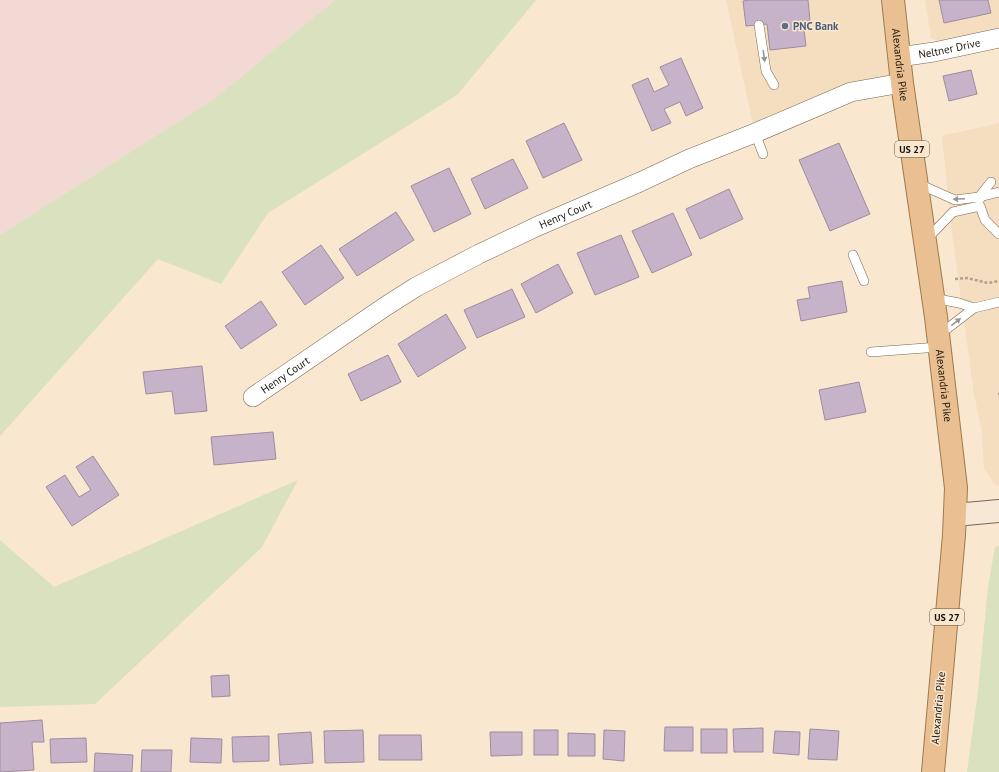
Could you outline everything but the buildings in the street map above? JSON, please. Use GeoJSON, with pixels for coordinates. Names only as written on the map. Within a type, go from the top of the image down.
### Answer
{"type":"FeatureCollection","features":[{"type":"Feature","properties":{"kind":"highway","name":"Alexandria Pike"},"geometry":{"type":"LineString","coordinates":[[893,0],[902,83],[939,341],[956,488],[933,772]]}},
{"type":"Feature","properties":{"kind":"main road"},"geometry":{"type":"LineString","coordinates":[[955,515],[999,511]]}},
{"type":"Feature","properties":{"kind":"street","name":"Neltner Drive"},"geometry":{"type":"LineString","coordinates":[[899,57],[934,52],[999,38]]}},
{"type":"Feature","properties":{"kind":"street","name":"Henry Court"},"geometry":{"type":"LineString","coordinates":[[253,397],[386,306],[454,267],[538,226],[689,159],[851,92],[902,83]]}},
{"type":"Feature","properties":{"kind":"lane"},"geometry":{"type":"LineString","coordinates":[[759,25],[766,71],[774,85]]}},
{"type":"Feature","properties":{"kind":"lane"},"geometry":{"type":"LineString","coordinates":[[755,133],[763,154]]}},
{"type":"Feature","properties":{"kind":"lane"},"geometry":{"type":"LineString","coordinates":[[991,182],[979,197],[980,206],[985,220],[999,234]]}},
{"type":"Feature","properties":{"kind":"lane"},"geometry":{"type":"LineString","coordinates":[[917,183],[955,200],[979,197],[999,192]]}},
{"type":"Feature","properties":{"kind":"lane"},"geometry":{"type":"LineString","coordinates":[[925,242],[953,212],[980,206]]}},
{"type":"Feature","properties":{"kind":"lane"},"geometry":{"type":"LineString","coordinates":[[853,255],[864,281]]}},
{"type":"Feature","properties":{"kind":"lane"},"geometry":{"type":"LineString","coordinates":[[933,298],[974,308]]}},
{"type":"Feature","properties":{"kind":"lane"},"geometry":{"type":"LineString","coordinates":[[871,352],[939,341],[974,308],[999,302]]}},
{"type":"Feature","properties":{"kind":"path"},"geometry":{"type":"LineString","coordinates":[[955,279],[967,278],[988,283],[999,281]]}},
{"type":"Feature","properties":{"kind":"shaded area"},"geometry":{"type":"Polygon","coordinates":[[[0,0],[335,0],[214,99],[0,235],[0,0]]]}},
{"type":"Feature","properties":{"kind":"shaded area"},"geometry":{"type":"Polygon","coordinates":[[[726,0],[893,0],[902,83],[755,133],[726,0]]]}},
{"type":"Feature","properties":{"kind":"shaded area"},"geometry":{"type":"Polygon","coordinates":[[[925,0],[999,0],[999,31],[944,44],[931,38],[925,0]]]}},
{"type":"Feature","properties":{"kind":"shaded area"},"geometry":{"type":"Polygon","coordinates":[[[999,123],[999,486],[994,484],[984,468],[982,433],[974,394],[952,233],[942,136],[999,123]]]}},
{"type":"Feature","properties":{"kind":"green space"},"geometry":{"type":"Polygon","coordinates":[[[335,0],[536,0],[457,95],[268,213],[221,284],[158,259],[0,436],[0,235],[214,99],[335,0]]]}},
{"type":"Feature","properties":{"kind":"green space"},"geometry":{"type":"Polygon","coordinates":[[[298,480],[262,547],[95,704],[0,707],[0,540],[54,587],[298,480]]]}},
{"type":"Feature","properties":{"kind":"green space"},"geometry":{"type":"Polygon","coordinates":[[[999,546],[999,772],[967,772],[978,691],[988,587],[995,547],[999,546]]]}},
{"type":"Feature","properties":{"kind":"place","name":"PNC Bank"},"geometry":{"type":"Point","coordinates":[785,26]}}]}
